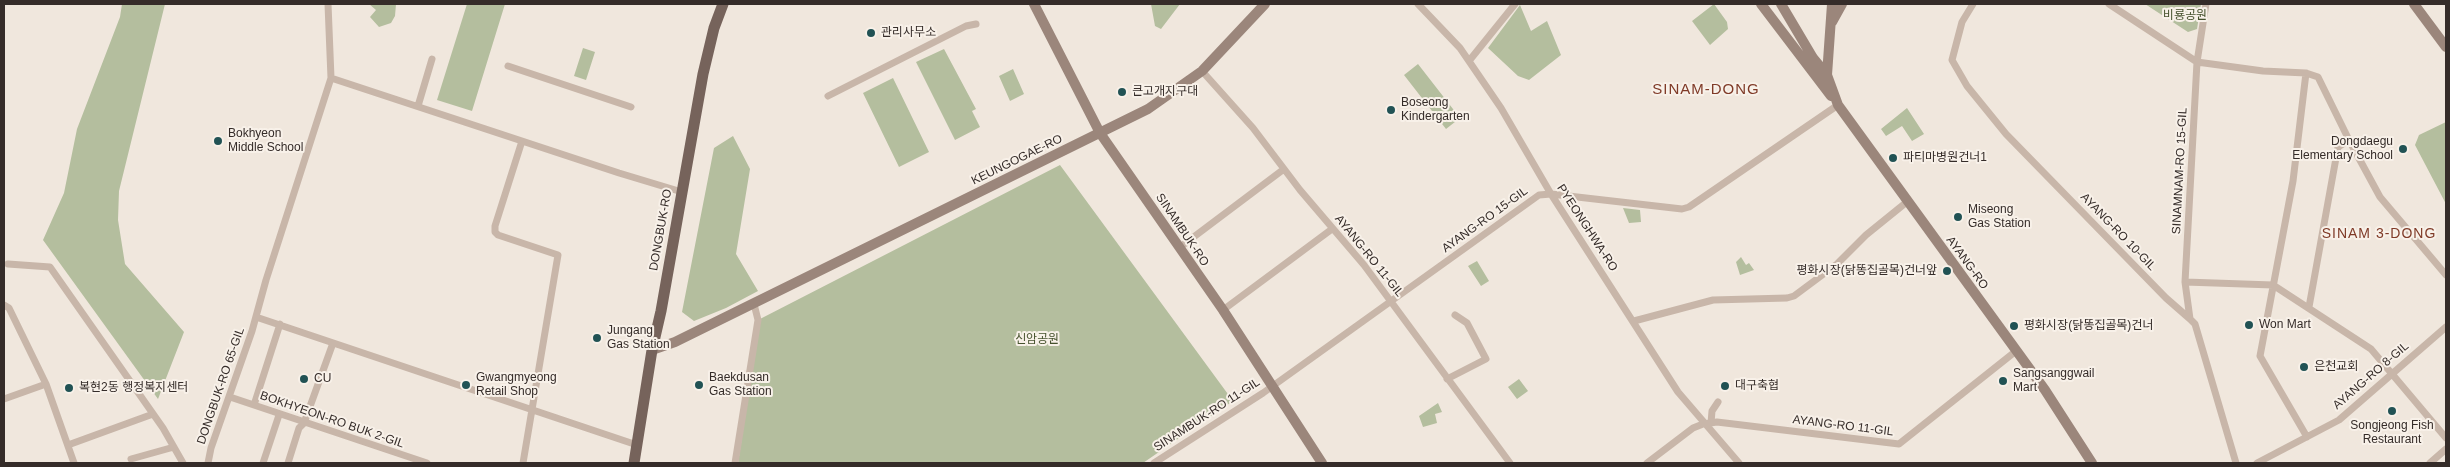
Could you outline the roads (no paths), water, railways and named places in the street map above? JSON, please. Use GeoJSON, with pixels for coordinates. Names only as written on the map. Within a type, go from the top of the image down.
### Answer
{"type":"FeatureCollection","features":[{"type":"Feature","properties":{"kind":"main road","name":"DONGBUK-RO"},"geometry":{"type":"LineString","coordinates":[[634,463],[652,350],[661,311],[703,74],[714,28],[723,4]]}},
{"type":"Feature","properties":{"kind":"main road","name":"SINAMBUK-RO"},"geometry":{"type":"LineString","coordinates":[[1034,4],[1100,133],[1222,310],[1322,463]]}},
{"type":"Feature","properties":{"kind":"main road","name":"KEUNGOGAE-RO"},"geometry":{"type":"LineString","coordinates":[[652,350],[675,342],[754,304],[1148,109],[1202,71],[1265,4]]}},
{"type":"Feature","properties":{"kind":"main road"},"geometry":{"type":"LineString","coordinates":[[1761,4],[1838,105]]}},
{"type":"Feature","properties":{"kind":"main road"},"geometry":{"type":"LineString","coordinates":[[1827,75],[1832,4]]}},
{"type":"Feature","properties":{"kind":"main road"},"geometry":{"type":"LineString","coordinates":[[1830,25],[1842,4]]}},
{"type":"Feature","properties":{"kind":"main road"},"geometry":{"type":"LineString","coordinates":[[2414,4],[2446,47]]}},
{"type":"Feature","properties":{"kind":"main road"},"geometry":{"type":"LineString","coordinates":[[1784,5],[1781,15],[1784,34]]}},
{"type":"Feature","properties":{"kind":"main road"},"geometry":{"type":"LineString","coordinates":[[1784,5],[1813,58],[1827,75]]}},
{"type":"Feature","properties":{"kind":"main road","name":"AYANG-RO"},"geometry":{"type":"LineString","coordinates":[[1827,75],[1838,105],[2045,390],[2092,463]]}},
{"type":"Feature","properties":{"kind":"street","name":"DONGBUK-RO 65-GIL"},"geometry":{"type":"LineString","coordinates":[[208,463],[211,448],[256,317],[331,78],[328,4]]}},
{"type":"Feature","properties":{"kind":"street","name":"PYEONGHWA-RO"},"geometry":{"type":"LineString","coordinates":[[1418,4],[1469,61],[1520,138],[1551,194],[1678,392],[1707,423],[1739,463]]}},
{"type":"Feature","properties":{"kind":"street"},"geometry":{"type":"LineString","coordinates":[[1469,61],[1514,4]]}},
{"type":"Feature","properties":{"kind":"street","name":"AYANG-RO 10-GIL"},"geometry":{"type":"LineString","coordinates":[[1972,4],[1962,22],[1952,60],[1966,86],[2030,158],[2166,298],[2190,319]]}},
{"type":"Feature","properties":{"kind":"street"},"geometry":{"type":"LineString","coordinates":[[2109,4],[2197,62],[2263,71],[2306,73],[2318,77],[2380,197],[2446,275]]}},
{"type":"Feature","properties":{"kind":"street","name":"SINAMNAM-RO 15-GIL"},"geometry":{"type":"LineString","coordinates":[[2206,4],[2197,62],[2185,282],[2190,319],[2195,324],[2236,463]]}},
{"type":"Feature","properties":{"kind":"street"},"geometry":{"type":"LineString","coordinates":[[828,96],[966,26],[976,24]]}},
{"type":"Feature","properties":{"kind":"street"},"geometry":{"type":"LineString","coordinates":[[418,106],[432,60]]}},
{"type":"Feature","properties":{"kind":"street"},"geometry":{"type":"LineString","coordinates":[[508,66],[631,106]]}},
{"type":"Feature","properties":{"kind":"street","name":"AYANG-RO 11-GIL"},"geometry":{"type":"LineString","coordinates":[[1202,71],[1252,128],[1332,229],[1364,265],[1510,463]]}},
{"type":"Feature","properties":{"kind":"street"},"geometry":{"type":"LineString","coordinates":[[2306,73],[2293,181],[2260,356],[2307,437]]}},
{"type":"Feature","properties":{"kind":"street"},"geometry":{"type":"LineString","coordinates":[[331,78],[682,192]]}},
{"type":"Feature","properties":{"kind":"street","name":"AYANG-RO 15-GIL"},"geometry":{"type":"LineString","coordinates":[[1272,385],[1539,195],[1551,194],[1682,209],[1689,208],[1838,105]]}},
{"type":"Feature","properties":{"kind":"street"},"geometry":{"type":"LineString","coordinates":[[522,140],[495,226],[495,232],[498,235],[558,255],[523,463]]}},
{"type":"Feature","properties":{"kind":"street"},"geometry":{"type":"LineString","coordinates":[[2309,307],[2338,147],[2349,140]]}},
{"type":"Feature","properties":{"kind":"street"},"geometry":{"type":"LineString","coordinates":[[1179,248],[1284,169]]}},
{"type":"Feature","properties":{"kind":"street"},"geometry":{"type":"LineString","coordinates":[[1634,321],[1713,300],[1787,298],[1794,296],[1836,264],[1866,235],[1908,201]]}},
{"type":"Feature","properties":{"kind":"street"},"geometry":{"type":"LineString","coordinates":[[1222,310],[1332,229]]}},
{"type":"Feature","properties":{"kind":"street"},"geometry":{"type":"LineString","coordinates":[[8,264],[50,267],[154,414],[183,463]]}},
{"type":"Feature","properties":{"kind":"street"},"geometry":{"type":"LineString","coordinates":[[2185,282],[2273,285],[2371,349],[2446,438]]}},
{"type":"Feature","properties":{"kind":"street"},"geometry":{"type":"LineString","coordinates":[[735,463],[758,320],[754,304]]}},
{"type":"Feature","properties":{"kind":"street"},"geometry":{"type":"LineString","coordinates":[[4,305],[9,308],[46,384],[74,463]]}},
{"type":"Feature","properties":{"kind":"street"},"geometry":{"type":"LineString","coordinates":[[1448,379],[1486,359],[1467,323],[1455,315]]}},
{"type":"Feature","properties":{"kind":"street"},"geometry":{"type":"LineString","coordinates":[[256,317],[637,445]]}},
{"type":"Feature","properties":{"kind":"street"},"geometry":{"type":"LineString","coordinates":[[254,405],[280,324]]}},
{"type":"Feature","properties":{"kind":"street","name":"AYANG-RO 8-GIL"},"geometry":{"type":"LineString","coordinates":[[2256,463],[2338,420],[2446,327]]}},
{"type":"Feature","properties":{"kind":"street"},"geometry":{"type":"LineString","coordinates":[[288,463],[299,428],[304,423],[333,343]]}},
{"type":"Feature","properties":{"kind":"street","name":"AYANG-RO 11-GIL"},"geometry":{"type":"LineString","coordinates":[[1707,423],[1899,444],[2016,350]]}},
{"type":"Feature","properties":{"kind":"street"},"geometry":{"type":"LineString","coordinates":[[4,400],[46,384]]}},
{"type":"Feature","properties":{"kind":"street","name":"SINAMBUK-RO 11-GIL"},"geometry":{"type":"LineString","coordinates":[[1154,463],[1263,393],[1272,385]]}},
{"type":"Feature","properties":{"kind":"street","name":"BOKHYEON-RO BUK 2-GIL"},"geometry":{"type":"LineString","coordinates":[[230,397],[279,415],[427,463]]}},
{"type":"Feature","properties":{"kind":"street"},"geometry":{"type":"LineString","coordinates":[[1647,463],[1694,428],[1707,423],[1718,402]]}},
{"type":"Feature","properties":{"kind":"street"},"geometry":{"type":"LineString","coordinates":[[68,445],[154,414]]}},
{"type":"Feature","properties":{"kind":"street"},"geometry":{"type":"LineString","coordinates":[[263,463],[279,415]]}},
{"type":"Feature","properties":{"kind":"street"},"geometry":{"type":"LineString","coordinates":[[131,459],[174,447]]}},
{"type":"Feature","properties":{"kind":"street"},"geometry":{"type":"LineString","coordinates":[[2430,463],[2446,449]]}},
{"type":"Feature","properties":{"kind":"place","name":"관리사무소"},"geometry":{"type":"Point","coordinates":[871,33]}},
{"type":"Feature","properties":{"kind":"place","name":"큰고개지구대"},"geometry":{"type":"Point","coordinates":[1122,92]}},
{"type":"Feature","properties":{"kind":"place","name":"Boseong Kindergarten"},"geometry":{"type":"Point","coordinates":[1391,110]}},
{"type":"Feature","properties":{"kind":"place","name":"Bokhyeon Middle School"},"geometry":{"type":"Point","coordinates":[218,141]}},
{"type":"Feature","properties":{"kind":"place","name":"Dongdaegu Elementary School"},"geometry":{"type":"Point","coordinates":[2403,149]}},
{"type":"Feature","properties":{"kind":"place","name":"파티마병원건너1"},"geometry":{"type":"Point","coordinates":[1893,158]}},
{"type":"Feature","properties":{"kind":"place","name":"Miseong Gas Station"},"geometry":{"type":"Point","coordinates":[1958,217]}},
{"type":"Feature","properties":{"kind":"place","name":"평화시장(닭똥집골목)건너앞"},"geometry":{"type":"Point","coordinates":[1947,271]}},
{"type":"Feature","properties":{"kind":"place","name":"Won Mart"},"geometry":{"type":"Point","coordinates":[2249,325]}},
{"type":"Feature","properties":{"kind":"place","name":"평화시장(닭똥집골목)건너"},"geometry":{"type":"Point","coordinates":[2014,326]}},
{"type":"Feature","properties":{"kind":"place","name":"Jungang Gas Station"},"geometry":{"type":"Point","coordinates":[597,338]}},
{"type":"Feature","properties":{"kind":"place","name":"은천교회"},"geometry":{"type":"Point","coordinates":[2304,367]}},
{"type":"Feature","properties":{"kind":"place","name":"CU"},"geometry":{"type":"Point","coordinates":[304,379]}},
{"type":"Feature","properties":{"kind":"place","name":"Sangsanggwail Mart"},"geometry":{"type":"Point","coordinates":[2003,381]}},
{"type":"Feature","properties":{"kind":"place","name":"Gwangmyeong Retail Shop"},"geometry":{"type":"Point","coordinates":[466,385]}},
{"type":"Feature","properties":{"kind":"place","name":"Baekdusan Gas Station"},"geometry":{"type":"Point","coordinates":[699,385]}},
{"type":"Feature","properties":{"kind":"place","name":"대구축협"},"geometry":{"type":"Point","coordinates":[1725,386]}},
{"type":"Feature","properties":{"kind":"place","name":"복현2동 행정복지센터"},"geometry":{"type":"Point","coordinates":[69,388]}},
{"type":"Feature","properties":{"kind":"place","name":"Songjeong Fish Restaurant"},"geometry":{"type":"Point","coordinates":[2392,411]}},
{"type":"Feature","properties":{"kind":"district","name":"SINAM-DONG"},"geometry":{"type":"Point","coordinates":[1706,90]}},
{"type":"Feature","properties":{"kind":"district","name":"SINAM 3-DONG"},"geometry":{"type":"Point","coordinates":[2379,234]}},
{"type":"Feature","properties":{"kind":"park label","name":"비룡공원"},"geometry":{"type":"Point","coordinates":[2185,16]}},
{"type":"Feature","properties":{"kind":"park label","name":"신암공원"},"geometry":{"type":"Point","coordinates":[1037,340]}}]}
